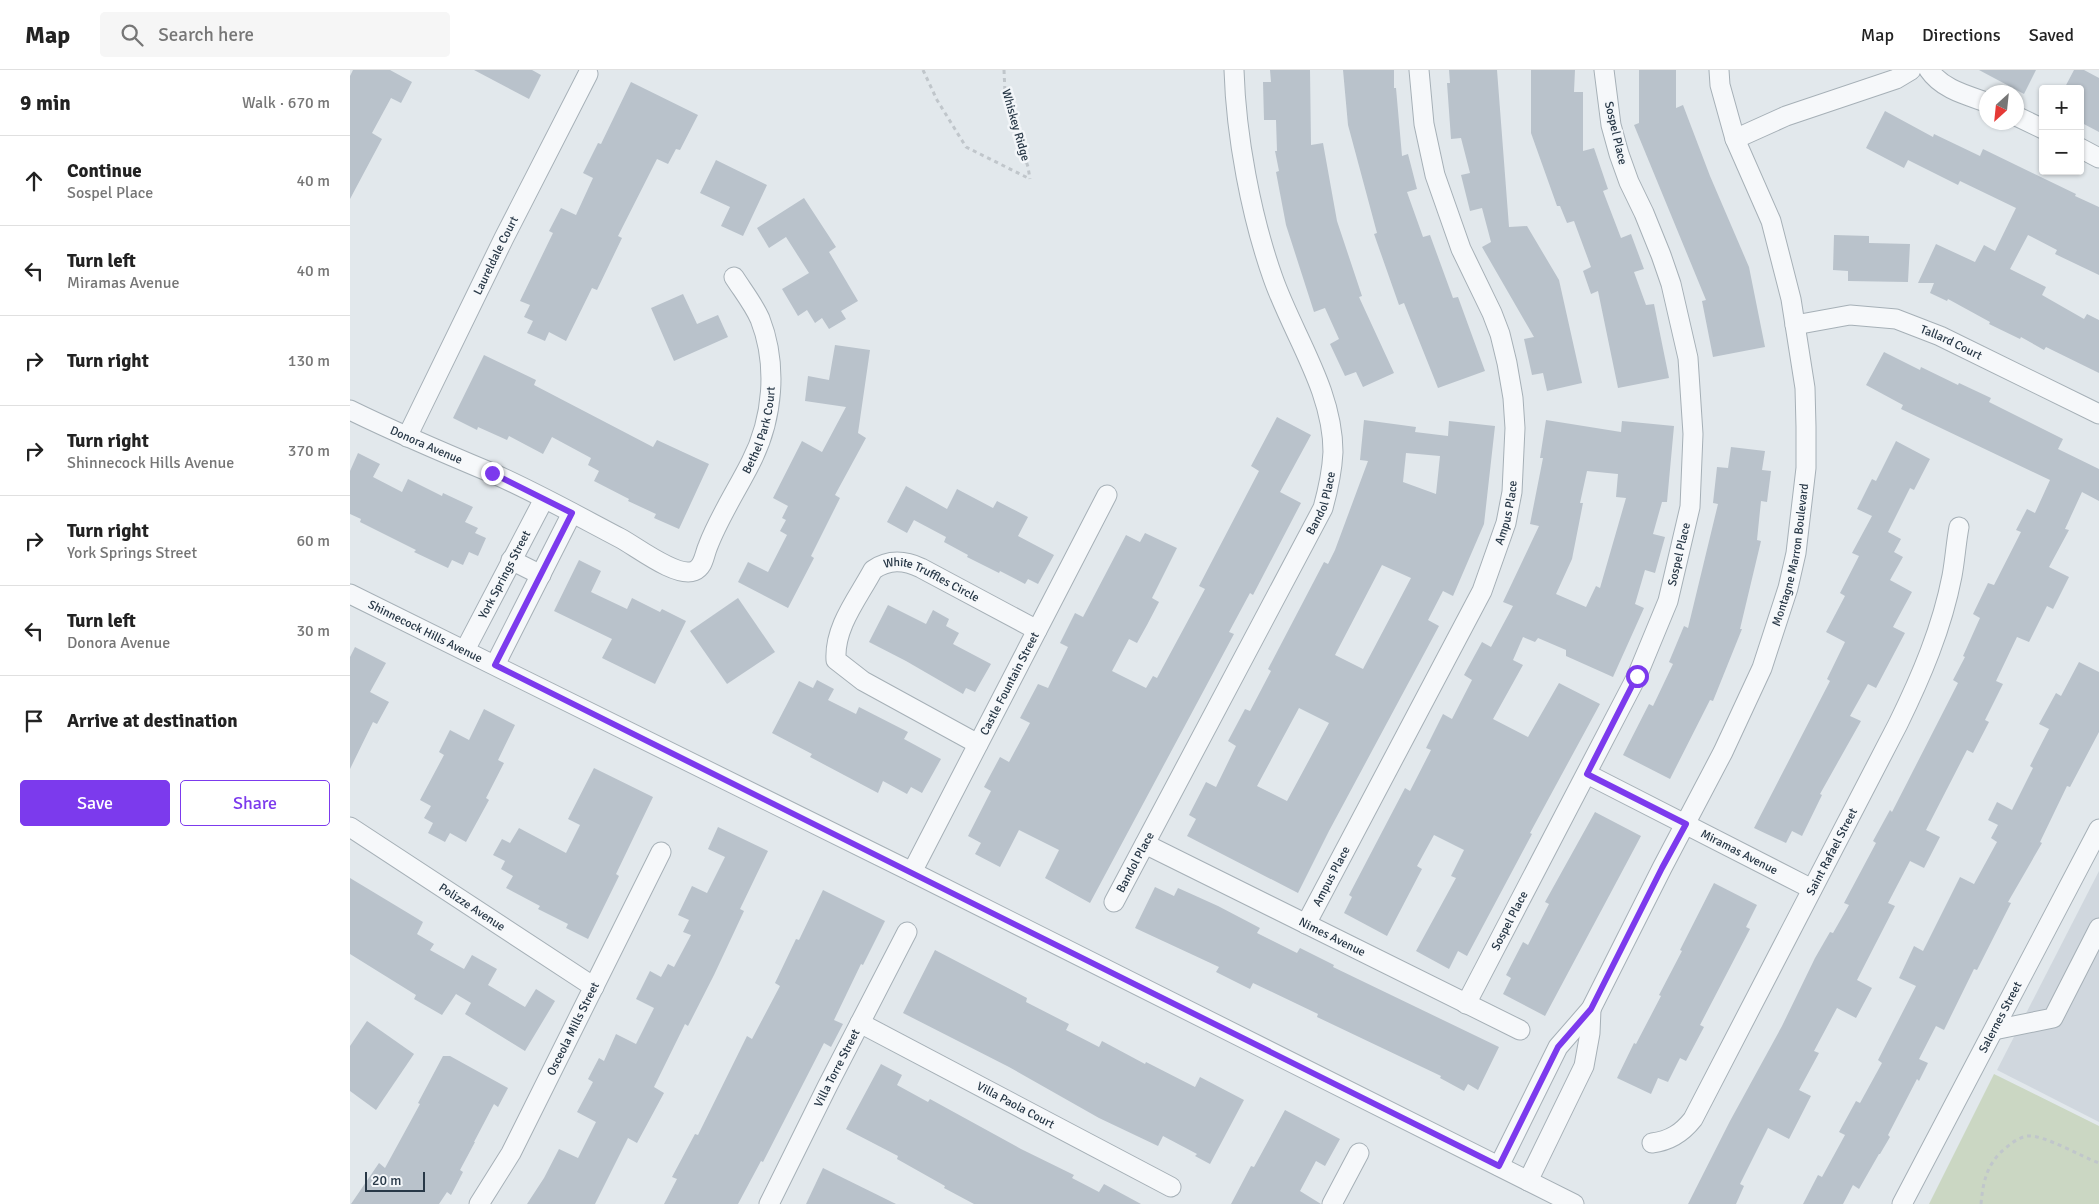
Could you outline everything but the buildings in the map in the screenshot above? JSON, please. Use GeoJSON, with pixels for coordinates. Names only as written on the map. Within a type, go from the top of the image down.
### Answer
{"type":"FeatureCollection","features":[{"type":"Feature","properties":{"kind":"street","name":"Bandol Place"},"geometry":{"type":"LineString","coordinates":[[1114,902],[1323,508],[1330,482],[1333,452],[1326,404],[1272,278],[1244,166],[1234,70]]}},
{"type":"Feature","properties":{"kind":"street","name":"Ampus Place"},"geometry":{"type":"LineString","coordinates":[[1306,924],[1482,591],[1506,523],[1512,492],[1515,428],[1513,398],[1500,334],[1461,249],[1435,175],[1424,124],[1419,70]]}},
{"type":"Feature","properties":{"kind":"street","name":"Sospel Place"},"geometry":{"type":"LineString","coordinates":[[1466,1004],[1637,676],[1668,601],[1690,507],[1693,475],[1691,392],[1688,358],[1671,284],[1644,213],[1618,154],[1611,125],[1604,70]]}},
{"type":"Feature","properties":{"kind":"street","name":"Montagne Marron Boulevard"},"geometry":{"type":"LineString","coordinates":[[1499,1166],[1558,1047],[1591,1009],[1723,752],[1762,668],[1778,620],[1796,553],[1805,478],[1806,427],[1805,388],[1791,299],[1771,222],[1736,139],[1720,85],[1719,70]]}},
{"type":"Feature","properties":{"kind":"street"},"geometry":{"type":"LineString","coordinates":[[1736,139],[1786,116],[1896,79],[1911,70]]}},
{"type":"Feature","properties":{"kind":"street"},"geometry":{"type":"LineString","coordinates":[[1929,70],[1942,83],[1955,91],[1979,100]]}},
{"type":"Feature","properties":{"kind":"street","name":"Laureldale Court"},"geometry":{"type":"LineString","coordinates":[[407,437],[504,238],[588,74]]}},
{"type":"Feature","properties":{"kind":"street"},"geometry":{"type":"LineString","coordinates":[[2024,120],[2039,127]]}},
{"type":"Feature","properties":{"kind":"street"},"geometry":{"type":"LineString","coordinates":[[2084,150],[2099,158]]}},
{"type":"Feature","properties":{"kind":"street","name":"Bethel Park Court"},"geometry":{"type":"LineString","coordinates":[[689,572],[700,567],[708,545],[756,452],[766,426],[770,401],[769,357],[759,319],[734,277]]}},
{"type":"Feature","properties":{"kind":"street","name":"Tallard Court"},"geometry":{"type":"LineString","coordinates":[[1795,325],[1850,315],[1896,319],[1940,336],[2099,414]]}},
{"type":"Feature","properties":{"kind":"street","name":"Donora Avenue"},"geometry":{"type":"LineString","coordinates":[[350,410],[434,450],[492,473],[637,546],[674,570],[689,572]]}},
{"type":"Feature","properties":{"kind":"street","name":"Castle Fountain Street"},"geometry":{"type":"LineString","coordinates":[[912,872],[1107,495]]}},
{"type":"Feature","properties":{"kind":"street","name":"York Springs Street"},"geometry":{"type":"LineString","coordinates":[[465,650],[544,499]]}},
{"type":"Feature","properties":{"kind":"street"},"geometry":{"type":"LineString","coordinates":[[495,665],[572,513]]}},
{"type":"Feature","properties":{"kind":"street","name":"Saint Rafael Street"},"geometry":{"type":"LineString","coordinates":[[1652,1143],[1662,1142],[1674,1137],[1685,1130],[1694,1119],[1917,686],[1948,595],[1959,527]]}},
{"type":"Feature","properties":{"kind":"street"},"geometry":{"type":"LineString","coordinates":[[512,560],[541,575]]}},
{"type":"Feature","properties":{"kind":"street","name":"White Truffles Circle"},"geometry":{"type":"LineString","coordinates":[[978,744],[862,681],[846,669],[836,660],[835,647],[839,632],[873,570],[882,564],[896,561],[910,563],[921,568],[1038,630]]}},
{"type":"Feature","properties":{"kind":"street","name":"Shinnecock Hills Avenue"},"geometry":{"type":"LineString","coordinates":[[350,594],[912,872],[1574,1204]]}},
{"type":"Feature","properties":{"kind":"street","name":"Miramas Avenue"},"geometry":{"type":"LineString","coordinates":[[1587,774],[1812,889]]}},
{"type":"Feature","properties":{"kind":"street","name":"Polizze Avenue"},"geometry":{"type":"LineString","coordinates":[[350,827],[594,987]]}},
{"type":"Feature","properties":{"kind":"street","name":"Salernes Street"},"geometry":{"type":"LineString","coordinates":[[1902,1204],[2099,829]]}},
{"type":"Feature","properties":{"kind":"street","name":"Nimes Avenue"},"geometry":{"type":"LineString","coordinates":[[1145,844],[1520,1030]]}},
{"type":"Feature","properties":{"kind":"street","name":"Osceola Mills Street"},"geometry":{"type":"LineString","coordinates":[[479,1204],[511,1154],[661,852]]}},
{"type":"Feature","properties":{"kind":"street"},"geometry":{"type":"LineString","coordinates":[[1994,1030],[2053,1018],[2099,928]]}},
{"type":"Feature","properties":{"kind":"street","name":"Villa Torre Street"},"geometry":{"type":"LineString","coordinates":[[770,1204],[907,932]]}},
{"type":"Feature","properties":{"kind":"street","name":"Montagne Marron Boulevard"},"geometry":{"type":"LineString","coordinates":[[1528,1181],[1584,1066],[1590,1033],[1591,1009]]}},
{"type":"Feature","properties":{"kind":"street","name":"Villa Paola Court"},"geometry":{"type":"LineString","coordinates":[[860,1023],[1171,1187]]}},
{"type":"Feature","properties":{"kind":"street"},"geometry":{"type":"LineString","coordinates":[[1332,1204],[1359,1153]]}},
{"type":"Feature","properties":{"kind":"path","name":"Whiskey Ridge"},"geometry":{"type":"LineString","coordinates":[[923,70],[937,100],[966,146],[1030,179],[1023,148],[1005,92],[1004,70]]}},
{"type":"Feature","properties":{"kind":"path"},"geometry":{"type":"LineString","coordinates":[[1981,1204],[1986,1174],[1996,1158],[2015,1140],[2028,1136],[2041,1138],[2099,1163]]}},
{"type":"Feature","properties":{"kind":"shaded area"},"geometry":{"type":"Polygon","coordinates":[[[2099,871],[2099,1122],[1997,1070],[2099,871]]]}},
{"type":"Feature","properties":{"kind":"green space"},"geometry":{"type":"Polygon","coordinates":[[[1994,1074],[2099,1126],[2099,1204],[1929,1204],[1994,1074]]]}},
{"type":"Feature","properties":{"kind":"route"},"geometry":{"type":"LineString","coordinates":[[492,473],[572,513],[495,665],[1499,1166],[1558,1047],[1591,1009],[1686,824],[1587,774],[1637,676]]}}]}
